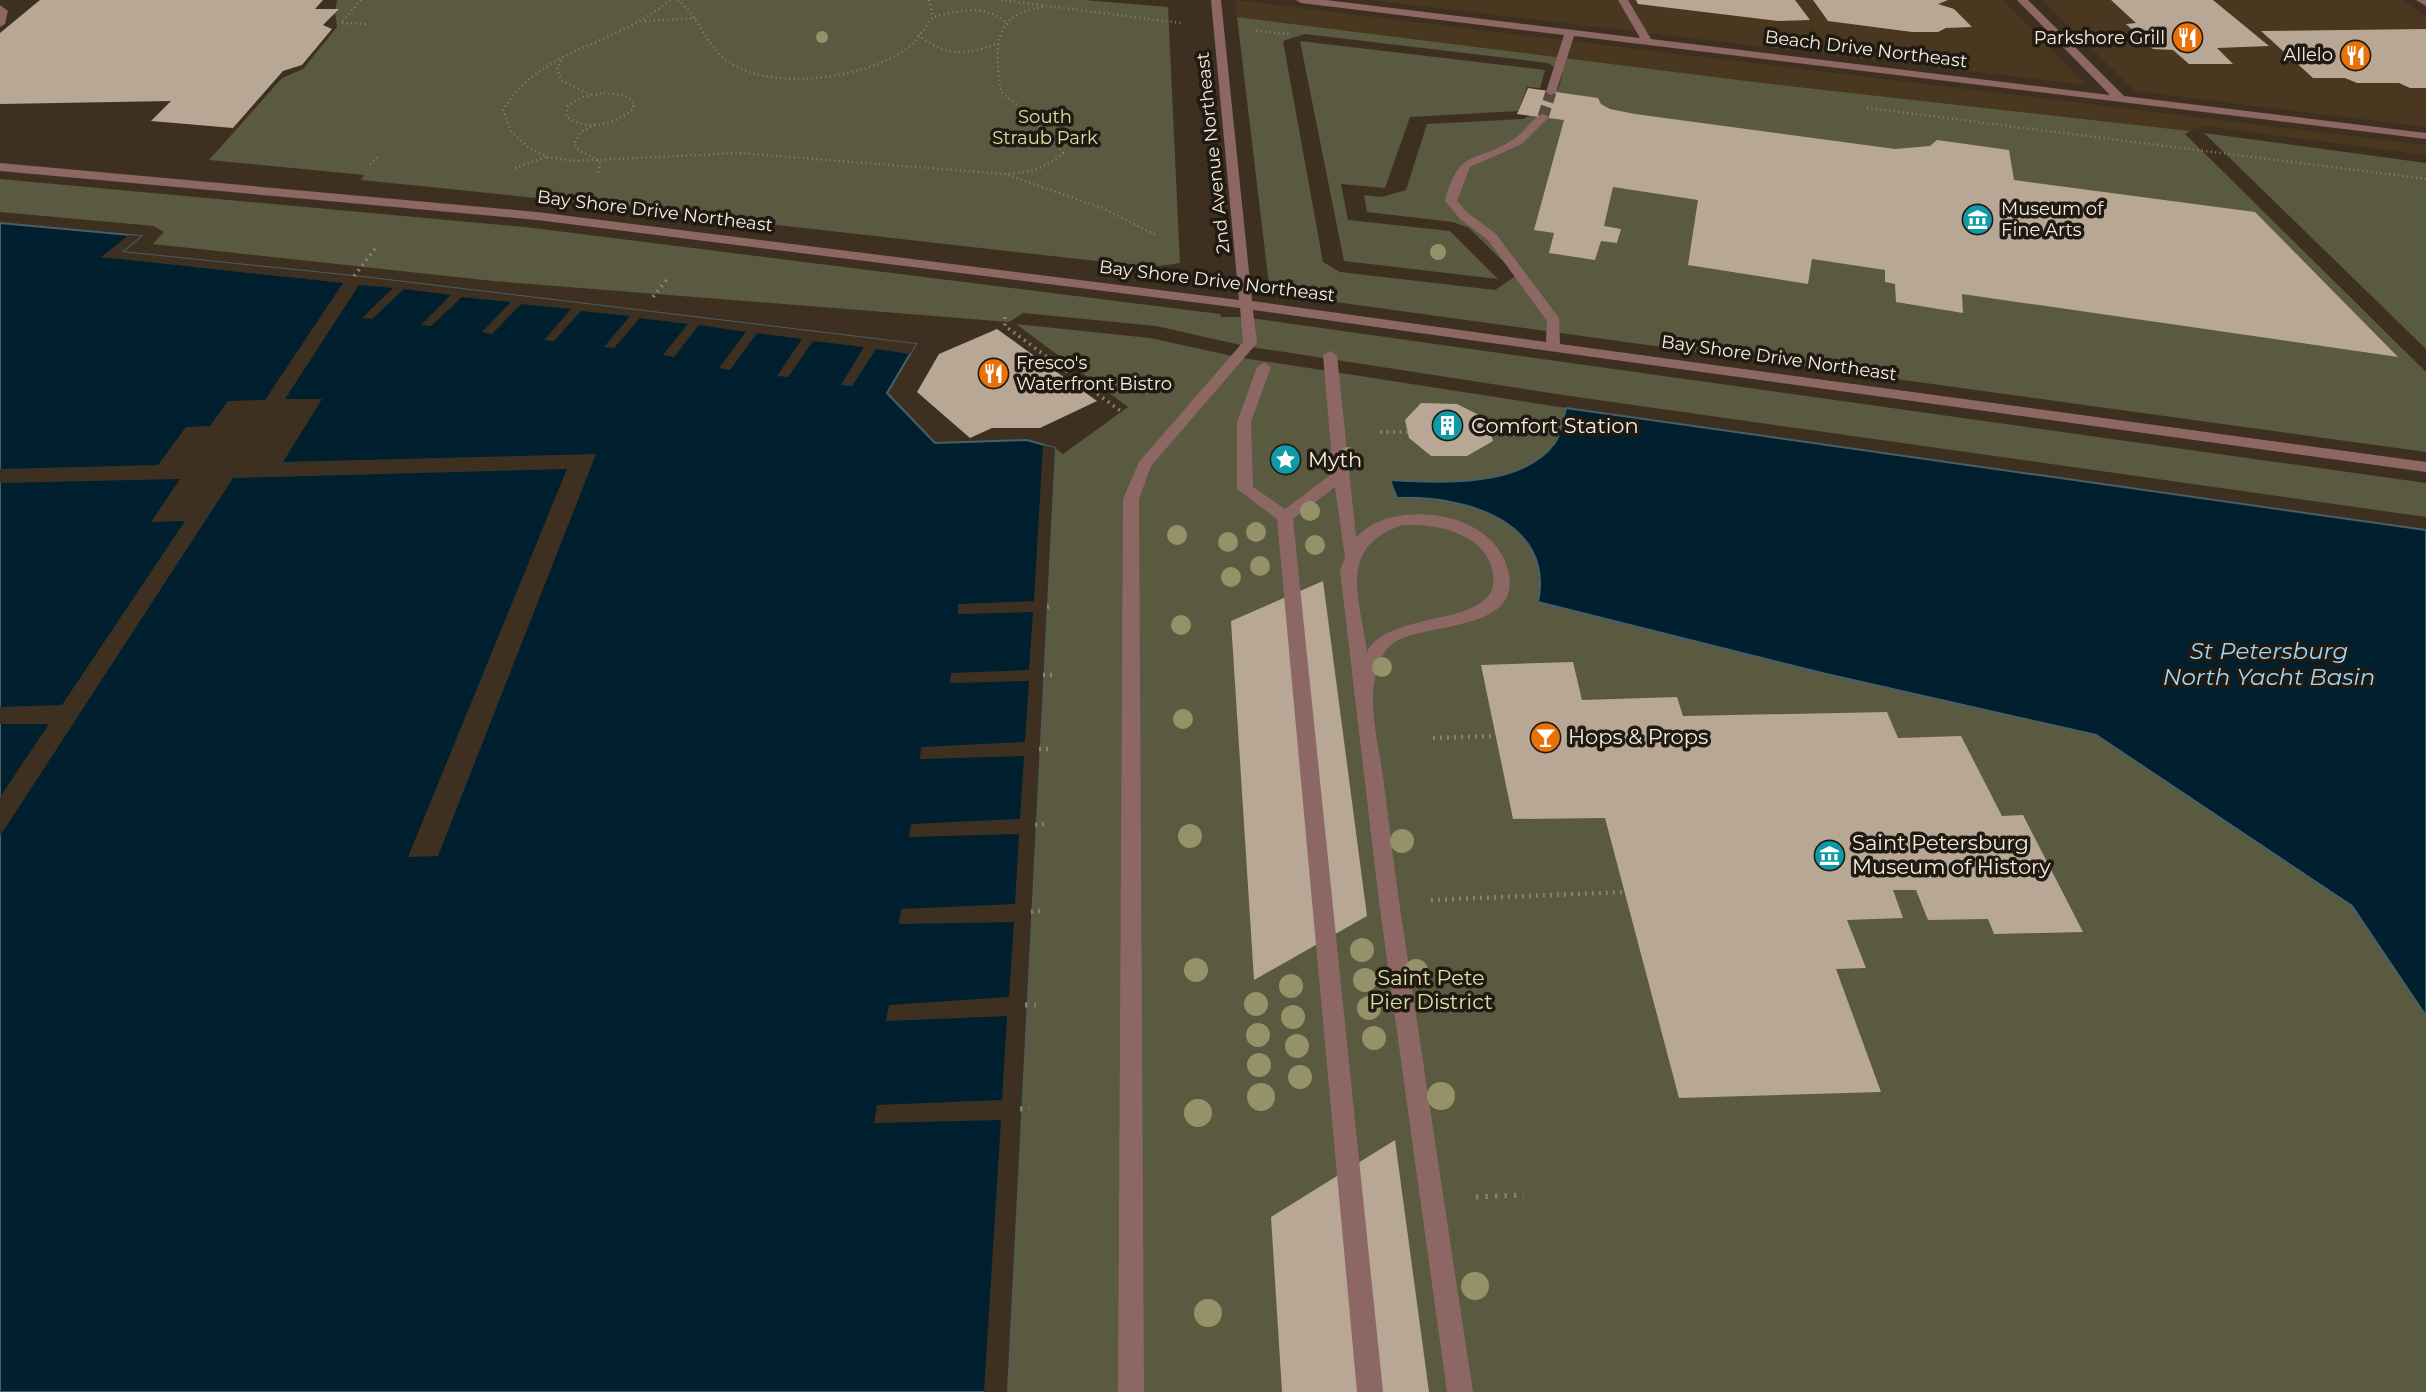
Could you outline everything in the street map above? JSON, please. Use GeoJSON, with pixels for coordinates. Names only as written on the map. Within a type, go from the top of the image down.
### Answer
{"type":"FeatureCollection","features":[{"type":"Feature","properties":{"kind":"street","name":"2nd Avenue Northeast"},"geometry":{"type":"LineString","coordinates":[[1131,1392],[1131,499],[1144,465],[1250,343],[1216,0]]}},
{"type":"Feature","properties":{"kind":"street","name":"Beach Drive Northeast"},"geometry":{"type":"LineString","coordinates":[[1301,0],[2426,136]]}},
{"type":"Feature","properties":{"kind":"street"},"geometry":{"type":"LineString","coordinates":[[1623,0],[1646,40]]}},
{"type":"Feature","properties":{"kind":"street"},"geometry":{"type":"LineString","coordinates":[[2022,0],[2120,98]]}},
{"type":"Feature","properties":{"kind":"street"},"geometry":{"type":"LineString","coordinates":[[2421,0],[2426,3]]}},
{"type":"Feature","properties":{"kind":"street"},"geometry":{"type":"LineString","coordinates":[[0,8],[3,11],[0,24]]}},
{"type":"Feature","properties":{"kind":"street"},"geometry":{"type":"LineString","coordinates":[[1551,92],[1570,31]]}},
{"type":"Feature","properties":{"kind":"street"},"geometry":{"type":"LineString","coordinates":[[1543,117],[1521,142],[1465,165],[1456,182],[1451,201],[1464,216],[1492,237],[1554,321],[1553,346]]}},
{"type":"Feature","properties":{"kind":"street","name":"Bay Shore Drive Northeast"},"geometry":{"type":"LineString","coordinates":[[0,167],[537,216],[1245,303],[2426,467]]}},
{"type":"Feature","properties":{"kind":"street"},"geometry":{"type":"LineString","coordinates":[[1330,355],[1350,554],[1348,570],[1389,902],[1460,1392]]}},
{"type":"Feature","properties":{"kind":"street"},"geometry":{"type":"LineString","coordinates":[[1264,368],[1244,422],[1245,489],[1285,517],[1370,1392]]}},
{"type":"Feature","properties":{"kind":"street"},"geometry":{"type":"LineString","coordinates":[[1285,517],[1341,475]]}},
{"type":"Feature","properties":{"kind":"street"},"geometry":{"type":"LineString","coordinates":[[1350,554],[1360,539],[1375,528],[1418,518],[1444,522],[1467,530],[1486,543],[1499,560],[1502,578],[1497,596],[1483,611],[1461,621],[1406,631],[1376,650],[1364,698]]}},
{"type":"Feature","properties":{"kind":"path"},"geometry":{"type":"LineString","coordinates":[[361,0],[341,23],[368,24]]}},
{"type":"Feature","properties":{"kind":"path"},"geometry":{"type":"LineString","coordinates":[[670,0],[661,10],[641,21],[536,71],[511,94],[503,110],[511,131],[527,147],[547,157],[575,161],[738,153],[1005,174],[1030,173],[1051,165],[1063,153],[1027,114],[1001,92],[996,62],[1006,23],[1021,12],[1047,6]]}},
{"type":"Feature","properties":{"kind":"path"},"geometry":{"type":"LineString","coordinates":[[678,0],[698,18],[708,37],[727,61],[747,71],[792,77],[822,77],[867,68],[909,48],[933,17],[969,11],[990,12],[1003,18],[1006,23]]}},
{"type":"Feature","properties":{"kind":"path"},"geometry":{"type":"LineString","coordinates":[[929,0],[933,17]]}},
{"type":"Feature","properties":{"kind":"path"},"geometry":{"type":"LineString","coordinates":[[1001,0],[1218,27]]}},
{"type":"Feature","properties":{"kind":"path"},"geometry":{"type":"LineString","coordinates":[[641,21],[698,18]]}},
{"type":"Feature","properties":{"kind":"path"},"geometry":{"type":"LineString","coordinates":[[918,36],[940,51],[959,54],[981,52],[999,42]]}},
{"type":"Feature","properties":{"kind":"path"},"geometry":{"type":"LineString","coordinates":[[561,59],[557,70],[562,81],[592,95]]}},
{"type":"Feature","properties":{"kind":"path"},"geometry":{"type":"LineString","coordinates":[[596,124],[576,123],[566,116],[568,106],[592,95],[625,95],[634,103],[628,114],[596,124],[581,132],[574,144],[580,151],[600,161]]}},
{"type":"Feature","properties":{"kind":"path"},"geometry":{"type":"LineString","coordinates":[[515,168],[547,157]]}},
{"type":"Feature","properties":{"kind":"path"},"geometry":{"type":"LineString","coordinates":[[598,176],[600,161]]}},
{"type":"Feature","properties":{"kind":"path"},"geometry":{"type":"LineString","coordinates":[[1005,174],[1090,201],[1126,216],[1156,234]]}},
{"type":"Feature","properties":{"kind":"path"},"geometry":{"type":"LineString","coordinates":[[354,276],[378,245]]}},
{"type":"Feature","properties":{"kind":"path"},"geometry":{"type":"LineString","coordinates":[[653,297],[668,278]]}},
{"type":"Feature","properties":{"kind":"path"},"geometry":{"type":"LineString","coordinates":[[1005,317],[1005,326],[1122,412]]}},
{"type":"Feature","properties":{"kind":"path"},"geometry":{"type":"LineString","coordinates":[[1380,432],[1409,432]]}},
{"type":"Feature","properties":{"kind":"path"},"geometry":{"type":"LineString","coordinates":[[1047,607],[1054,607]]}},
{"type":"Feature","properties":{"kind":"path"},"geometry":{"type":"LineString","coordinates":[[1043,675],[1052,675]]}},
{"type":"Feature","properties":{"kind":"path"},"geometry":{"type":"LineString","coordinates":[[1433,738],[1496,736]]}},
{"type":"Feature","properties":{"kind":"path"},"geometry":{"type":"LineString","coordinates":[[1039,749],[1049,749]]}},
{"type":"Feature","properties":{"kind":"path"},"geometry":{"type":"LineString","coordinates":[[1035,825],[1044,824]]}},
{"type":"Feature","properties":{"kind":"path"},"geometry":{"type":"LineString","coordinates":[[1389,902],[1624,892]]}},
{"type":"Feature","properties":{"kind":"path"},"geometry":{"type":"LineString","coordinates":[[1031,912],[1040,911]]}},
{"type":"Feature","properties":{"kind":"path"},"geometry":{"type":"LineString","coordinates":[[1025,1005],[1036,1005]]}},
{"type":"Feature","properties":{"kind":"path"},"geometry":{"type":"LineString","coordinates":[[1020,1109],[1030,1108]]}},
{"type":"Feature","properties":{"kind":"shaded area"},"geometry":{"type":"Polygon","coordinates":[[[1235,0],[2426,145],[2426,155],[2203,126],[2190,131],[1762,83],[1237,17],[1235,0]]]}},
{"type":"Feature","properties":{"kind":"shaded area"},"geometry":{"type":"Polygon","coordinates":[[[1369,0],[2003,0],[2086,85],[1648,33],[1369,0]]]}},
{"type":"Feature","properties":{"kind":"shaded area"},"geometry":{"type":"Polygon","coordinates":[[[2042,0],[2402,0],[2426,17],[2426,127],[2135,91],[2042,0]]]}},
{"type":"Feature","properties":{"kind":"green space","name":"South Straub Park"},"geometry":{"type":"Polygon","coordinates":[[[337,0],[1084,0],[1168,7],[1180,263],[1153,267],[361,180],[364,175],[209,160],[282,78],[303,69],[337,27],[337,0]]]}},
{"type":"Feature","properties":{"kind":"green space"},"geometry":{"type":"Polygon","coordinates":[[[1237,17],[1762,83],[2190,131],[2185,134],[2426,372],[2426,452],[1270,293],[1237,17]],[[1305,34],[1283,41],[1323,262],[1340,272],[1495,290],[1517,275],[1469,228],[1453,222],[1367,212],[1364,195],[1382,197],[1406,190],[1427,124],[1523,119],[1537,113],[1544,93],[1558,90],[1563,72],[1548,63],[1305,34]]]}},
{"type":"Feature","properties":{"kind":"green space"},"geometry":{"type":"Polygon","coordinates":[[[1300,41],[1545,70],[1540,88],[1527,87],[1518,111],[1410,117],[1385,188],[1341,184],[1348,220],[1450,231],[1498,279],[1344,261],[1300,41]]]}},
{"type":"Feature","properties":{"kind":"green space"},"geometry":{"type":"Polygon","coordinates":[[[2204,133],[2426,163],[2426,349],[2204,133]]]}},
{"type":"Feature","properties":{"kind":"green space"},"geometry":{"type":"Polygon","coordinates":[[[0,179],[525,227],[1220,314],[1221,317],[1243,317],[2426,483],[2426,517],[1570,396],[1245,346],[1156,326],[1023,313],[1009,322],[493,281],[153,244],[164,232],[154,226],[0,212],[0,179]]]}},
{"type":"Feature","properties":{"kind":"green space","name":"Saint Pete Pier District"},"geometry":{"type":"Polygon","coordinates":[[[1016,324],[1150,338],[1237,357],[1566,408],[1554,444],[1540,458],[1522,468],[1478,479],[1432,482],[1391,480],[1397,498],[1461,504],[1483,510],[1502,520],[1519,533],[1532,549],[1541,574],[1538,602],[1822,673],[2096,735],[2352,906],[2426,1016],[2426,1392],[1007,1392],[1055,448],[1063,454],[1128,407],[1016,324]]]}},
{"type":"Feature","properties":{"kind":"water"},"geometry":{"type":"Polygon","coordinates":[[[0,223],[141,236],[122,252],[363,277],[916,344],[887,393],[935,443],[1027,440],[1055,448],[1007,1392],[0,1392],[0,223]]]}},
{"type":"Feature","properties":{"kind":"water","name":"St Petersburg North Yacht Basin"},"geometry":{"type":"Polygon","coordinates":[[[1566,408],[2426,530],[2426,1016],[2352,906],[2096,735],[1822,673],[1538,602],[1539,574],[1532,551],[1518,532],[1498,518],[1474,508],[1448,501],[1397,498],[1390,480],[1478,480],[1521,469],[1539,458],[1554,444],[1566,408]]]}},
{"type":"Feature","properties":{"kind":"pier"},"geometry":{"type":"Polygon","coordinates":[[[129,235],[141,236],[122,252],[363,277],[916,344],[910,354],[876,349],[852,386],[841,385],[864,347],[813,341],[788,377],[777,376],[802,339],[757,333],[730,370],[719,368],[746,332],[699,325],[674,357],[663,355],[688,324],[640,318],[614,348],[604,347],[630,316],[581,311],[554,341],[544,340],[571,309],[521,304],[492,334],[482,332],[511,302],[462,297],[431,326],[421,325],[451,295],[404,289],[372,319],[362,318],[393,288],[359,285],[285,399],[322,399],[283,462],[596,454],[438,856],[408,857],[567,469],[233,478],[0,836],[0,797],[49,724],[0,724],[0,707],[62,705],[185,521],[151,522],[180,479],[0,483],[0,469],[158,465],[186,427],[210,426],[228,401],[265,400],[343,283],[101,257],[129,235]]]}},
{"type":"Feature","properties":{"kind":"pier"},"geometry":{"type":"Polygon","coordinates":[[[1043,445],[1055,448],[1007,1392],[984,1392],[1001,1120],[874,1123],[877,1105],[1002,1100],[1007,1016],[886,1021],[889,1005],[1009,997],[1014,922],[899,924],[901,909],[1015,904],[1019,834],[909,837],[911,824],[1020,819],[1024,756],[920,759],[921,747],[1025,742],[1029,681],[950,683],[951,673],[1029,670],[1033,612],[958,614],[958,604],[1034,601],[1043,445]]]}},
{"type":"Feature","properties":{"kind":"building"},"geometry":{"type":"Polygon","coordinates":[[[40,0],[323,0],[315,9],[339,9],[323,25],[332,29],[302,65],[283,71],[233,128],[151,121],[171,101],[0,104],[0,33],[40,0]]]}},
{"type":"Feature","properties":{"kind":"building"},"geometry":{"type":"Polygon","coordinates":[[[1636,0],[1795,0],[1810,20],[1778,21],[1638,4],[1636,0]]]}},
{"type":"Feature","properties":{"kind":"building"},"geometry":{"type":"Polygon","coordinates":[[[1813,0],[1948,0],[1938,4],[1954,9],[1972,27],[1946,28],[1938,32],[1912,32],[1828,21],[1813,0]]]}},
{"type":"Feature","properties":{"kind":"building"},"geometry":{"type":"Polygon","coordinates":[[[2111,0],[2213,0],[2269,46],[2217,48],[2233,64],[2189,64],[2173,50],[2153,49],[2126,24],[2136,23],[2111,0]]]}},
{"type":"Feature","properties":{"kind":"building","name":"Allelo"},"geometry":{"type":"Polygon","coordinates":[[[2426,29],[2426,88],[2410,88],[2399,83],[2357,83],[2345,78],[2313,78],[2261,31],[2426,29]]]}},
{"type":"Feature","properties":{"kind":"building","name":"Museum of Fine Arts"},"geometry":{"type":"Polygon","coordinates":[[[1528,88],[1598,98],[1601,104],[1610,109],[1635,114],[1895,149],[1930,146],[1937,140],[2009,150],[2014,180],[2255,212],[2398,357],[1962,294],[1963,313],[1896,302],[1895,284],[1885,282],[1885,270],[1812,259],[1808,284],[1688,265],[1698,200],[1613,187],[1604,226],[1621,229],[1617,243],[1601,241],[1595,260],[1549,253],[1554,233],[1534,230],[1564,120],[1517,114],[1528,88]]]}},
{"type":"Feature","properties":{"kind":"building","name":"Fresco's Waterfront Bistro"},"geometry":{"type":"Polygon","coordinates":[[[997,329],[1097,401],[1040,428],[992,428],[970,438],[917,392],[939,354],[997,329]]]}},
{"type":"Feature","properties":{"kind":"building","name":"Comfort Station"},"geometry":{"type":"Polygon","coordinates":[[[1421,403],[1457,404],[1487,419],[1493,441],[1467,456],[1431,456],[1409,438],[1405,420],[1421,403]]]}},
{"type":"Feature","properties":{"kind":"building"},"geometry":{"type":"Polygon","coordinates":[[[1323,581],[1367,916],[1254,980],[1231,621],[1323,581]]]}},
{"type":"Feature","properties":{"kind":"building","name":"Saint Petersburg Museum of History"},"geometry":{"type":"Polygon","coordinates":[[[1573,662],[1582,700],[1677,697],[1683,716],[1887,712],[1898,738],[1961,736],[2002,816],[2023,815],[2083,932],[1994,934],[1988,919],[1928,920],[1916,890],[1893,890],[1903,918],[1847,920],[1866,968],[1836,969],[1881,1092],[1679,1098],[1605,818],[1513,819],[1481,665],[1573,662]]]}},
{"type":"Feature","properties":{"kind":"building"},"geometry":{"type":"Polygon","coordinates":[[[1395,1140],[1429,1392],[1282,1392],[1271,1217],[1395,1140]]]}},
{"type":"Feature","properties":{"kind":"tunnel"},"geometry":{"type":"LineString","coordinates":[[1543,117],[1551,92]]}},
{"type":"Feature","properties":{"kind":"place","name":"Parkshore Grill"},"geometry":{"type":"Point","coordinates":[2188,38]}},
{"type":"Feature","properties":{"kind":"place","name":"Allelo"},"geometry":{"type":"Point","coordinates":[2356,55]}},
{"type":"Feature","properties":{"kind":"place","name":"Museum of Fine Arts"},"geometry":{"type":"Point","coordinates":[1978,219]}},
{"type":"Feature","properties":{"kind":"place","name":"Fresco's Waterfront Bistro"},"geometry":{"type":"Point","coordinates":[993,373]}},
{"type":"Feature","properties":{"kind":"place","name":"Comfort Station"},"geometry":{"type":"Point","coordinates":[1448,426]}},
{"type":"Feature","properties":{"kind":"place","name":"Myth"},"geometry":{"type":"Point","coordinates":[1285,460]}},
{"type":"Feature","properties":{"kind":"place","name":"Hops & Props"},"geometry":{"type":"Point","coordinates":[1545,737]}},
{"type":"Feature","properties":{"kind":"place","name":"Saint Petersburg Museum of History"},"geometry":{"type":"Point","coordinates":[1829,855]}}]}
